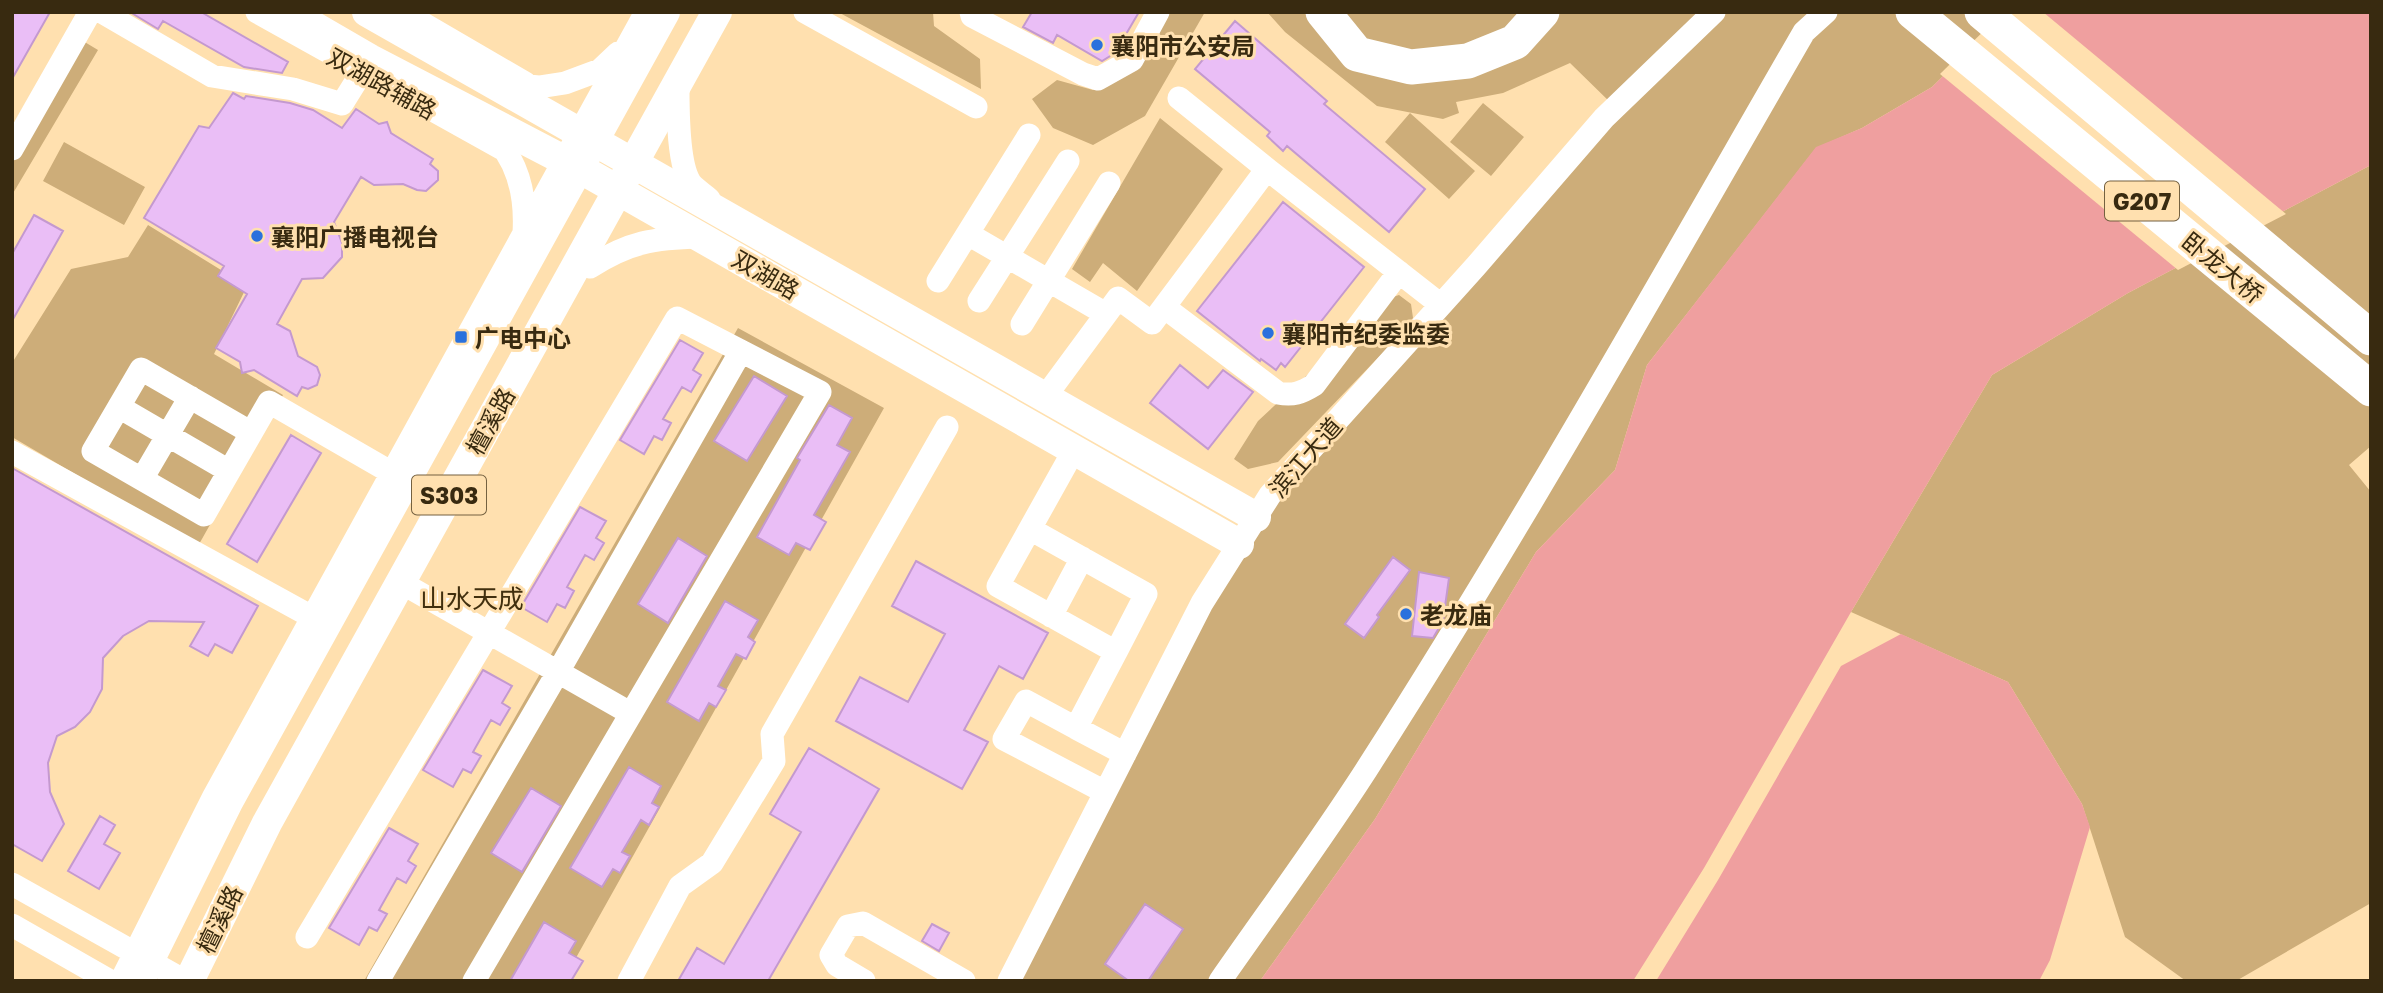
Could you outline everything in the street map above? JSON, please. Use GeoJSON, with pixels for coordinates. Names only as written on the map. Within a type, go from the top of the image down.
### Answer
{"type":"FeatureCollection","features":[{"type":"Feature","properties":{"kind":"highway"},"geometry":{"type":"LineString","coordinates":[[1323,12],[1357,54],[1411,67],[1468,61],[1515,43],[1542,12]]}},
{"type":"Feature","properties":{"kind":"highway","name":"卧龙大桥"},"geometry":{"type":"LineString","coordinates":[[1913,12],[2371,389]]}},
{"type":"Feature","properties":{"kind":"highway","name":"卧龙大桥"},"geometry":{"type":"LineString","coordinates":[[1982,12],[2371,338]]}},
{"type":"Feature","properties":{"kind":"main road","name":"双湖路"},"geometry":{"type":"LineString","coordinates":[[289,12],[366,66],[476,114],[572,164],[1239,544]]}},
{"type":"Feature","properties":{"kind":"main road","name":"双湖路"},"geometry":{"type":"LineString","coordinates":[[367,12],[1256,517]]}},
{"type":"Feature","properties":{"kind":"main road","name":"檀溪路"},"geometry":{"type":"LineString","coordinates":[[141,965],[228,802],[319,621],[586,137],[665,12]]}},
{"type":"Feature","properties":{"kind":"main road","name":"檀溪路"},"geometry":{"type":"LineString","coordinates":[[187,981],[267,823],[407,586],[639,167],[678,95],[717,12]]}},
{"type":"Feature","properties":{"kind":"street"},"geometry":{"type":"LineString","coordinates":[[12,149],[90,12]]}},
{"type":"Feature","properties":{"kind":"street"},"geometry":{"type":"LineString","coordinates":[[102,12],[212,76],[293,89],[342,104],[366,66]]}},
{"type":"Feature","properties":{"kind":"street","name":"双湖路辅路"},"geometry":{"type":"LineString","coordinates":[[257,12],[366,66],[508,152]]}},
{"type":"Feature","properties":{"kind":"street"},"geometry":{"type":"LineString","coordinates":[[403,12],[531,86]]}},
{"type":"Feature","properties":{"kind":"street"},"geometry":{"type":"LineString","coordinates":[[586,137],[646,12]]}},
{"type":"Feature","properties":{"kind":"street"},"geometry":{"type":"LineString","coordinates":[[732,12],[678,95],[678,130],[690,183],[732,219]]}},
{"type":"Feature","properties":{"kind":"street"},"geometry":{"type":"LineString","coordinates":[[805,12],[976,107]]}},
{"type":"Feature","properties":{"kind":"street"},"geometry":{"type":"LineString","coordinates":[[971,12],[972,16],[1083,75],[1098,79],[1132,60],[1158,12]]}},
{"type":"Feature","properties":{"kind":"street","name":"滨江大道"},"geometry":{"type":"LineString","coordinates":[[1009,981],[1202,603],[1270,495],[1604,118],[1714,12]]}},
{"type":"Feature","properties":{"kind":"street"},"geometry":{"type":"LineString","coordinates":[[1220,981],[1369,767],[1515,532],[1804,32],[1826,12]]}},
{"type":"Feature","properties":{"kind":"street"},"geometry":{"type":"LineString","coordinates":[[491,83],[531,86],[565,83],[600,70],[630,41]]}},
{"type":"Feature","properties":{"kind":"street"},"geometry":{"type":"LineString","coordinates":[[1179,98],[1441,305]]}},
{"type":"Feature","properties":{"kind":"street"},"geometry":{"type":"LineString","coordinates":[[476,114],[508,152],[521,188],[525,210],[524,234]]}},
{"type":"Feature","properties":{"kind":"street"},"geometry":{"type":"LineString","coordinates":[[938,281],[1029,135]]}},
{"type":"Feature","properties":{"kind":"street"},"geometry":{"type":"LineString","coordinates":[[979,301],[1068,161]]}},
{"type":"Feature","properties":{"kind":"street"},"geometry":{"type":"LineString","coordinates":[[12,452],[319,621],[392,473],[524,234],[572,164]]}},
{"type":"Feature","properties":{"kind":"street"},"geometry":{"type":"LineString","coordinates":[[1045,397],[1118,298],[1152,323],[1267,169]]}},
{"type":"Feature","properties":{"kind":"street"},"geometry":{"type":"LineString","coordinates":[[1022,324],[1109,183]]}},
{"type":"Feature","properties":{"kind":"street"},"geometry":{"type":"LineString","coordinates":[[204,981],[280,827],[407,586],[590,267],[624,193]]}},
{"type":"Feature","properties":{"kind":"street"},"geometry":{"type":"LineString","coordinates":[[968,233],[1106,314]]}},
{"type":"Feature","properties":{"kind":"street"},"geometry":{"type":"LineString","coordinates":[[590,267],[614,252],[635,244],[664,237],[701,237]]}},
{"type":"Feature","properties":{"kind":"street"},"geometry":{"type":"LineString","coordinates":[[1164,307],[1278,393],[1291,395],[1302,393],[1314,385],[1399,272]]}},
{"type":"Feature","properties":{"kind":"street"},"geometry":{"type":"LineString","coordinates":[[307,937],[677,318],[820,392],[474,981]]}},
{"type":"Feature","properties":{"kind":"street"},"geometry":{"type":"LineString","coordinates":[[378,981],[741,351]]}},
{"type":"Feature","properties":{"kind":"street"},"geometry":{"type":"LineString","coordinates":[[250,432],[141,369],[93,451],[204,515],[269,402],[392,473]]}},
{"type":"Feature","properties":{"kind":"street"},"geometry":{"type":"LineString","coordinates":[[142,479],[190,397]]}},
{"type":"Feature","properties":{"kind":"street"},"geometry":{"type":"LineString","coordinates":[[119,407],[229,471]]}},
{"type":"Feature","properties":{"kind":"street"},"geometry":{"type":"LineString","coordinates":[[629,981],[680,886],[712,863],[774,761],[772,734],[947,426]]}},
{"type":"Feature","properties":{"kind":"street"},"geometry":{"type":"LineString","coordinates":[[1074,450],[998,586],[1116,652]]}},
{"type":"Feature","properties":{"kind":"street"},"geometry":{"type":"LineString","coordinates":[[1030,528],[1146,594],[1076,728]]}},
{"type":"Feature","properties":{"kind":"street"},"geometry":{"type":"LineString","coordinates":[[1051,615],[1082,558]]}},
{"type":"Feature","properties":{"kind":"street"},"geometry":{"type":"LineString","coordinates":[[407,586],[630,713]]}},
{"type":"Feature","properties":{"kind":"street"},"geometry":{"type":"LineString","coordinates":[[1105,792],[1004,739],[1026,701],[1125,754]]}},
{"type":"Feature","properties":{"kind":"street"},"geometry":{"type":"LineString","coordinates":[[12,884],[141,965],[187,981]]}},
{"type":"Feature","properties":{"kind":"street"},"geometry":{"type":"LineString","coordinates":[[864,981],[837,965],[831,955],[848,926],[863,923],[964,981]]}},
{"type":"Feature","properties":{"kind":"street"},"geometry":{"type":"LineString","coordinates":[[12,925],[110,981]]}},
{"type":"Feature","properties":{"kind":"street"},"geometry":{"type":"LineString","coordinates":[[121,981],[141,965]]}},
{"type":"Feature","properties":{"kind":"shaded area"},"geometry":{"type":"Polygon","coordinates":[[[838,12],[933,12],[934,26],[980,59],[981,89],[838,12]]]}},
{"type":"Feature","properties":{"kind":"shaded area"},"geometry":{"type":"Polygon","coordinates":[[[1169,12],[1205,12],[1145,116],[1093,145],[1053,128],[1032,99],[1057,80],[1093,90],[1120,76],[1169,12]]]}},
{"type":"Feature","properties":{"kind":"shaded area"},"geometry":{"type":"Polygon","coordinates":[[[1267,12],[2008,12],[1932,87],[1862,128],[1816,148],[1647,365],[1615,470],[1536,552],[1375,819],[1260,981],[1009,981],[1256,517],[1615,107],[1570,63],[1503,93],[1456,102],[1459,113],[1443,119],[1377,106],[1285,32],[1267,12]]]}},
{"type":"Feature","properties":{"kind":"shaded area"},"geometry":{"type":"Polygon","coordinates":[[[2008,12],[2371,12],[2371,165],[2128,293],[1992,375],[1851,612],[1704,868],[1633,981],[1260,981],[1375,819],[1536,552],[1615,470],[1647,365],[1816,147],[1862,128],[1932,87],[2008,12]]]}},
{"type":"Feature","properties":{"kind":"shaded area"},"geometry":{"type":"Polygon","coordinates":[[[68,32],[98,50],[12,195],[12,126],[68,32]]]}},
{"type":"Feature","properties":{"kind":"shaded area"},"geometry":{"type":"Polygon","coordinates":[[[1483,103],[1524,137],[1491,176],[1450,142],[1483,103]]]}},
{"type":"Feature","properties":{"kind":"shaded area"},"geometry":{"type":"Polygon","coordinates":[[[1410,113],[1475,171],[1449,199],[1385,142],[1410,113]]]}},
{"type":"Feature","properties":{"kind":"shaded area"},"geometry":{"type":"Polygon","coordinates":[[[1160,118],[1223,169],[1137,291],[1103,263],[1090,282],[1072,269],[1160,118]]]}},
{"type":"Feature","properties":{"kind":"shaded area"},"geometry":{"type":"Polygon","coordinates":[[[64,142],[145,187],[124,225],[43,181],[64,142]]]}},
{"type":"Feature","properties":{"kind":"shaded area"},"geometry":{"type":"Polygon","coordinates":[[[2371,165],[2371,446],[2349,465],[2371,492],[2371,903],[2236,981],[2186,981],[2125,937],[2082,804],[2008,682],[1851,612],[1992,375],[2128,293],[2371,165]]]}},
{"type":"Feature","properties":{"kind":"shaded area"},"geometry":{"type":"Polygon","coordinates":[[[148,225],[247,286],[214,354],[283,395],[198,546],[12,437],[12,363],[71,269],[128,257],[148,225]]]}},
{"type":"Feature","properties":{"kind":"shaded area"},"geometry":{"type":"Polygon","coordinates":[[[1399,295],[1411,304],[1413,318],[1278,462],[1248,469],[1234,459],[1258,421],[1390,298],[1399,295]]]}},
{"type":"Feature","properties":{"kind":"shaded area"},"geometry":{"type":"Polygon","coordinates":[[[738,328],[884,408],[563,981],[364,981],[738,328]]]}},
{"type":"Feature","properties":{"kind":"shaded area"},"geometry":{"type":"Polygon","coordinates":[[[1901,634],[2008,682],[2082,804],[2090,827],[2050,960],[2039,981],[1656,981],[1718,880],[1841,666],[1901,634]]]}},
{"type":"Feature","properties":{"kind":"pier"},"geometry":{"type":"Polygon","coordinates":[[[2003,12],[2043,12],[2286,214],[2178,270],[1940,74],[2003,12]]]}},
{"type":"Feature","properties":{"kind":"building"},"geometry":{"type":"Polygon","coordinates":[[[12,12],[50,12],[12,79],[12,12]]]}},
{"type":"Feature","properties":{"kind":"building"},"geometry":{"type":"Polygon","coordinates":[[[130,12],[201,12],[288,62],[282,73],[244,67],[163,21],[158,29],[130,12]]]}},
{"type":"Feature","properties":{"kind":"building","name":"襄阳市公安局"},"geometry":{"type":"Polygon","coordinates":[[[1032,12],[1139,12],[1115,53],[1102,61],[1057,35],[1053,43],[1023,27],[1032,12]]]}},
{"type":"Feature","properties":{"kind":"building"},"geometry":{"type":"Polygon","coordinates":[[[1235,21],[1327,101],[1324,104],[1425,189],[1389,232],[1287,146],[1283,151],[1267,136],[1270,132],[1195,69],[1235,21]]]}},
{"type":"Feature","properties":{"kind":"building","name":"襄阳广播电视台"},"geometry":{"type":"Polygon","coordinates":[[[233,93],[244,99],[246,96],[290,103],[313,110],[342,128],[356,109],[379,124],[387,122],[391,133],[433,159],[430,164],[438,171],[438,180],[426,191],[403,184],[374,185],[361,177],[334,222],[342,243],[342,257],[323,278],[302,279],[277,324],[290,331],[298,356],[317,367],[320,375],[317,385],[308,389],[302,387],[297,396],[254,370],[242,373],[240,362],[216,348],[247,294],[218,276],[224,266],[144,218],[199,126],[209,128],[233,93]]]}},
{"type":"Feature","properties":{"kind":"building","name":"襄阳市纪委监委"},"geometry":{"type":"Polygon","coordinates":[[[1283,202],[1364,267],[1285,367],[1281,363],[1276,370],[1261,359],[1260,361],[1197,311],[1283,202]]]}},
{"type":"Feature","properties":{"kind":"building"},"geometry":{"type":"Polygon","coordinates":[[[34,215],[63,231],[12,321],[12,254],[34,215]]]}},
{"type":"Feature","properties":{"kind":"building"},"geometry":{"type":"Polygon","coordinates":[[[680,340],[703,353],[693,370],[701,375],[691,392],[682,387],[663,419],[671,423],[662,440],[654,436],[644,454],[620,440],[680,340]]]}},
{"type":"Feature","properties":{"kind":"building"},"geometry":{"type":"Polygon","coordinates":[[[1180,365],[1208,388],[1223,370],[1253,392],[1208,449],[1150,403],[1180,365]]]}},
{"type":"Feature","properties":{"kind":"building"},"geometry":{"type":"Polygon","coordinates":[[[754,376],[787,396],[747,461],[714,441],[754,376]]]}},
{"type":"Feature","properties":{"kind":"building"},"geometry":{"type":"Polygon","coordinates":[[[829,405],[852,418],[837,445],[850,452],[814,515],[826,522],[810,550],[796,543],[789,555],[757,537],[800,460],[797,458],[829,405]]]}},
{"type":"Feature","properties":{"kind":"building"},"geometry":{"type":"Polygon","coordinates":[[[291,435],[321,453],[257,562],[227,544],[291,435]]]}},
{"type":"Feature","properties":{"kind":"building"},"geometry":{"type":"Polygon","coordinates":[[[12,468],[258,606],[232,653],[215,644],[208,656],[190,646],[204,622],[149,621],[123,636],[103,658],[102,689],[90,712],[75,727],[57,736],[48,763],[50,792],[64,824],[42,861],[12,844],[12,468]]]}},
{"type":"Feature","properties":{"kind":"building"},"geometry":{"type":"Polygon","coordinates":[[[580,507],[606,521],[596,538],[604,543],[594,560],[585,555],[567,587],[574,591],[565,608],[557,604],[547,622],[521,607],[580,507]]]}},
{"type":"Feature","properties":{"kind":"building"},"geometry":{"type":"Polygon","coordinates":[[[678,538],[707,556],[668,623],[638,604],[678,538]]]}},
{"type":"Feature","properties":{"kind":"building"},"geometry":{"type":"Polygon","coordinates":[[[1393,557],[1410,570],[1377,615],[1379,617],[1364,638],[1345,624],[1393,557]]]}},
{"type":"Feature","properties":{"kind":"building"},"geometry":{"type":"Polygon","coordinates":[[[916,561],[1048,633],[1023,679],[999,666],[964,730],[988,742],[962,789],[836,721],[860,677],[908,702],[945,634],[892,606],[916,561]]]}},
{"type":"Feature","properties":{"kind":"building"},"geometry":{"type":"Polygon","coordinates":[[[1419,572],[1449,578],[1443,621],[1433,638],[1412,636],[1419,572]]]}},
{"type":"Feature","properties":{"kind":"building"},"geometry":{"type":"Polygon","coordinates":[[[725,601],[758,620],[748,637],[755,642],[746,659],[736,654],[718,686],[726,690],[716,707],[709,703],[699,721],[667,702],[725,601]]]}},
{"type":"Feature","properties":{"kind":"building"},"geometry":{"type":"Polygon","coordinates":[[[483,670],[512,686],[502,703],[510,708],[500,725],[491,720],[473,752],[481,756],[471,773],[463,769],[453,787],[423,770],[483,670]]]}},
{"type":"Feature","properties":{"kind":"building"},"geometry":{"type":"Polygon","coordinates":[[[809,748],[879,789],[768,981],[678,981],[697,948],[724,964],[801,832],[770,814],[809,748]]]}},
{"type":"Feature","properties":{"kind":"building"},"geometry":{"type":"Polygon","coordinates":[[[629,767],[661,786],[652,803],[659,807],[649,825],[641,820],[622,852],[630,856],[620,873],[613,869],[602,887],[570,868],[629,767]]]}},
{"type":"Feature","properties":{"kind":"building"},"geometry":{"type":"Polygon","coordinates":[[[531,788],[561,806],[522,872],[491,853],[531,788]]]}},
{"type":"Feature","properties":{"kind":"building"},"geometry":{"type":"Polygon","coordinates":[[[100,816],[115,825],[104,844],[120,853],[99,889],[68,871],[100,816]]]}},
{"type":"Feature","properties":{"kind":"building"},"geometry":{"type":"Polygon","coordinates":[[[389,828],[418,844],[408,861],[416,866],[406,883],[397,878],[379,910],[387,914],[377,931],[369,927],[359,945],[329,928],[389,828]]]}},
{"type":"Feature","properties":{"kind":"building"},"geometry":{"type":"Polygon","coordinates":[[[1145,904],[1183,929],[1148,981],[1129,981],[1105,964],[1145,904]]]}},
{"type":"Feature","properties":{"kind":"building"},"geometry":{"type":"Polygon","coordinates":[[[544,922],[576,941],[569,953],[583,961],[571,981],[510,981],[544,922]]]}},
{"type":"Feature","properties":{"kind":"building"},"geometry":{"type":"Polygon","coordinates":[[[932,924],[949,933],[939,951],[922,941],[932,924]]]}},
{"type":"Feature","properties":{"kind":"place","name":"襄阳市公安局"},"geometry":{"type":"Point","coordinates":[1097,45]}},
{"type":"Feature","properties":{"kind":"place","name":"襄阳广播电视台"},"geometry":{"type":"Point","coordinates":[257,236]}},
{"type":"Feature","properties":{"kind":"place","name":"襄阳市纪委监委"},"geometry":{"type":"Point","coordinates":[1268,333]}},
{"type":"Feature","properties":{"kind":"place","name":"广电中心"},"geometry":{"type":"Point","coordinates":[461,337]}},
{"type":"Feature","properties":{"kind":"place","name":"老龙庙"},"geometry":{"type":"Point","coordinates":[1406,614]}},
{"type":"Feature","properties":{"kind":"district","name":"山水天成"},"geometry":{"type":"Point","coordinates":[472,598]}}]}
